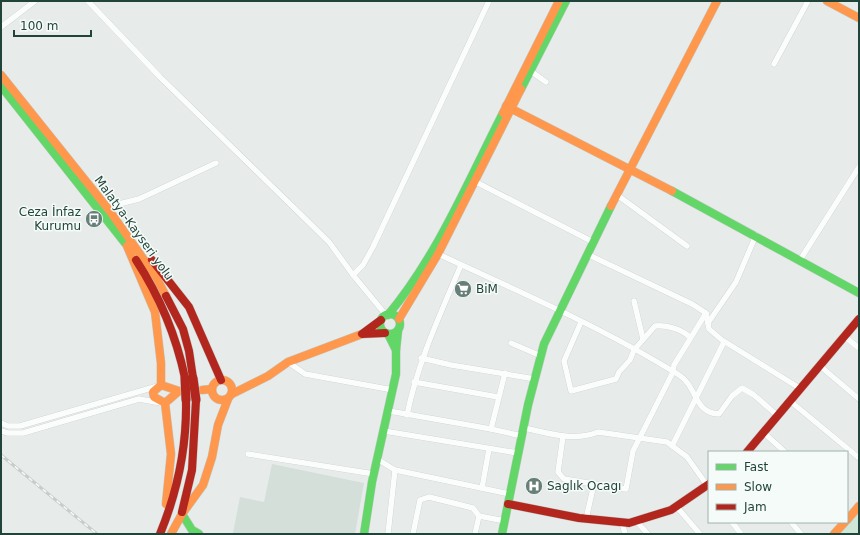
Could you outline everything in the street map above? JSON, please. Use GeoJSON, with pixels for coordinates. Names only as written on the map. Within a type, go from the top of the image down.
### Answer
{"type":"FeatureCollection","features":[{"type":"Feature","properties":{"kind":"main road"},"geometry":{"type":"LineString","coordinates":[[364,534],[377,459],[396,374],[396,350],[400,326],[399,319],[509,107],[559,1]]}},
{"type":"Feature","properties":{"kind":"main road"},"geometry":{"type":"LineString","coordinates":[[528,69],[566,1]]}},
{"type":"Feature","properties":{"kind":"main road"},"geometry":{"type":"LineString","coordinates":[[502,534],[518,453],[544,344],[589,255],[593,242],[630,168],[717,1]]}},
{"type":"Feature","properties":{"kind":"main road"},"geometry":{"type":"LineString","coordinates":[[827,1],[838,3],[859,18]]}},
{"type":"Feature","properties":{"kind":"main road"},"geometry":{"type":"LineString","coordinates":[[1,70],[5,85],[33,128]]}},
{"type":"Feature","properties":{"kind":"main road","name":"Malatya-Kayseri yolu"},"geometry":{"type":"LineString","coordinates":[[1,75],[5,85],[109,210],[156,277],[176,313],[189,351],[189,378],[196,400],[192,470],[182,507],[182,514],[172,534]]}},
{"type":"Feature","properties":{"kind":"main road"},"geometry":{"type":"LineString","coordinates":[[1,93],[33,128],[127,246],[154,286],[170,317],[189,378],[186,400],[187,425],[183,465],[172,507],[160,534]]}},
{"type":"Feature","properties":{"kind":"main road"},"geometry":{"type":"LineString","coordinates":[[509,107],[630,168],[756,235],[859,293]]}},
{"type":"Feature","properties":{"kind":"main road"},"geometry":{"type":"LineString","coordinates":[[109,210],[175,287],[192,314],[208,345],[212,361],[221,380],[230,384],[248,384]]}},
{"type":"Feature","properties":{"kind":"main road"},"geometry":{"type":"LineString","coordinates":[[127,246],[155,312],[161,385]]}},
{"type":"Feature","properties":{"kind":"main road"},"geometry":{"type":"LineString","coordinates":[[212,389],[216,398],[222,400],[248,384],[268,376],[288,362],[362,334],[385,316],[401,299],[435,252]]}},
{"type":"Feature","properties":{"kind":"main road"},"geometry":{"type":"LineString","coordinates":[[385,316],[394,315],[399,319]]}},
{"type":"Feature","properties":{"kind":"main road"},"geometry":{"type":"LineString","coordinates":[[385,316],[381,328],[387,334],[396,350]]}},
{"type":"Feature","properties":{"kind":"main road"},"geometry":{"type":"LineString","coordinates":[[748,451],[859,319]]}},
{"type":"Feature","properties":{"kind":"main road"},"geometry":{"type":"LineString","coordinates":[[362,334],[394,334],[398,331]]}},
{"type":"Feature","properties":{"kind":"main road"},"geometry":{"type":"LineString","coordinates":[[212,389],[215,383],[221,380]]}},
{"type":"Feature","properties":{"kind":"main road"},"geometry":{"type":"LineString","coordinates":[[199,534],[192,530],[182,514],[202,485],[212,457],[218,426],[230,396],[230,384]]}},
{"type":"Feature","properties":{"kind":"main road"},"geometry":{"type":"LineString","coordinates":[[161,385],[179,391],[165,403]]}},
{"type":"Feature","properties":{"kind":"main road"},"geometry":{"type":"LineString","coordinates":[[161,385],[153,392],[154,397],[165,403]]}},
{"type":"Feature","properties":{"kind":"main road"},"geometry":{"type":"LineString","coordinates":[[202,390],[212,389]]}},
{"type":"Feature","properties":{"kind":"main road"},"geometry":{"type":"LineString","coordinates":[[160,534],[169,492],[172,457],[170,428],[165,403]]}},
{"type":"Feature","properties":{"kind":"main road"},"geometry":{"type":"LineString","coordinates":[[508,504],[586,519],[630,523],[671,510],[708,487]]}},
{"type":"Feature","properties":{"kind":"main road"},"geometry":{"type":"LineString","coordinates":[[848,517],[859,506]]}},
{"type":"Feature","properties":{"kind":"main road"},"geometry":{"type":"LineString","coordinates":[[834,534],[843,523]]}},
{"type":"Feature","properties":{"kind":"street"},"geometry":{"type":"LineString","coordinates":[[1,27],[35,1]]}},
{"type":"Feature","properties":{"kind":"street"},"geometry":{"type":"LineString","coordinates":[[88,1],[165,82],[329,242],[385,316]]}},
{"type":"Feature","properties":{"kind":"street"},"geometry":{"type":"LineString","coordinates":[[353,275],[363,265],[373,247],[489,1]]}},
{"type":"Feature","properties":{"kind":"street"},"geometry":{"type":"LineString","coordinates":[[774,64],[808,1]]}},
{"type":"Feature","properties":{"kind":"street"},"geometry":{"type":"LineString","coordinates":[[528,69],[546,82]]}},
{"type":"Feature","properties":{"kind":"street"},"geometry":{"type":"LineString","coordinates":[[109,210],[120,204],[139,200],[216,163]]}},
{"type":"Feature","properties":{"kind":"street"},"geometry":{"type":"LineString","coordinates":[[800,260],[859,167]]}},
{"type":"Feature","properties":{"kind":"street"},"geometry":{"type":"LineString","coordinates":[[472,180],[593,242]]}},
{"type":"Feature","properties":{"kind":"street"},"geometry":{"type":"LineString","coordinates":[[617,195],[687,246]]}},
{"type":"Feature","properties":{"kind":"street"},"geometry":{"type":"LineString","coordinates":[[708,323],[736,282],[756,235]]}},
{"type":"Feature","properties":{"kind":"street"},"geometry":{"type":"LineString","coordinates":[[435,252],[560,310],[684,378],[704,409],[711,414],[719,414],[732,396],[742,388],[754,394],[778,416]]}},
{"type":"Feature","properties":{"kind":"street"},"geometry":{"type":"LineString","coordinates":[[589,255],[692,304],[706,313],[709,329],[724,342],[801,389]]}},
{"type":"Feature","properties":{"kind":"street"},"geometry":{"type":"LineString","coordinates":[[407,414],[414,382],[422,358],[462,265]]}},
{"type":"Feature","properties":{"kind":"street"},"geometry":{"type":"LineString","coordinates":[[634,301],[643,339]]}},
{"type":"Feature","properties":{"kind":"street"},"geometry":{"type":"LineString","coordinates":[[563,436],[558,472],[564,479],[626,488],[633,451],[673,372],[674,365],[706,313]]}},
{"type":"Feature","properties":{"kind":"street"},"geometry":{"type":"LineString","coordinates":[[582,322],[564,361],[571,391],[616,379],[619,372],[630,360],[634,350],[655,326],[668,325],[676,331],[684,332],[690,337]]}},
{"type":"Feature","properties":{"kind":"street"},"geometry":{"type":"LineString","coordinates":[[844,337],[859,348]]}},
{"type":"Feature","properties":{"kind":"street"},"geometry":{"type":"LineString","coordinates":[[672,446],[724,342]]}},
{"type":"Feature","properties":{"kind":"street"},"geometry":{"type":"LineString","coordinates":[[511,343],[541,356]]}},
{"type":"Feature","properties":{"kind":"street"},"geometry":{"type":"LineString","coordinates":[[422,358],[451,365],[535,379]]}},
{"type":"Feature","properties":{"kind":"street"},"geometry":{"type":"LineString","coordinates":[[288,362],[305,374],[393,390]]}},
{"type":"Feature","properties":{"kind":"street"},"geometry":{"type":"LineString","coordinates":[[820,366],[859,399]]}},
{"type":"Feature","properties":{"kind":"street"},"geometry":{"type":"LineString","coordinates":[[491,429],[505,373]]}},
{"type":"Feature","properties":{"kind":"street"},"geometry":{"type":"LineString","coordinates":[[414,382],[498,397]]}},
{"type":"Feature","properties":{"kind":"street"},"geometry":{"type":"LineString","coordinates":[[1,423],[8,426],[20,426],[161,385]]}},
{"type":"Feature","properties":{"kind":"street"},"geometry":{"type":"LineString","coordinates":[[1,431],[8,433],[23,433],[139,400],[165,403]]}},
{"type":"Feature","properties":{"kind":"street"},"geometry":{"type":"LineString","coordinates":[[790,401],[859,458]]}},
{"type":"Feature","properties":{"kind":"street"},"geometry":{"type":"LineString","coordinates":[[690,409],[704,409]]}},
{"type":"Feature","properties":{"kind":"street"},"geometry":{"type":"LineString","coordinates":[[388,411],[491,429],[574,438],[587,436],[598,432],[667,442],[687,457],[708,485]]}},
{"type":"Feature","properties":{"kind":"street"},"geometry":{"type":"LineString","coordinates":[[384,431],[518,453]]}},
{"type":"Feature","properties":{"kind":"street"},"geometry":{"type":"LineString","coordinates":[[764,433],[784,451]]}},
{"type":"Feature","properties":{"kind":"street"},"geometry":{"type":"LineString","coordinates":[[482,488],[489,449]]}},
{"type":"Feature","properties":{"kind":"street"},"geometry":{"type":"LineString","coordinates":[[248,454],[374,474]]}},
{"type":"Feature","properties":{"kind":"street"},"geometry":{"type":"LineString","coordinates":[[377,459],[395,470],[510,494]]}},
{"type":"Feature","properties":{"kind":"street"},"geometry":{"type":"LineString","coordinates":[[388,534],[395,470]]}},
{"type":"Feature","properties":{"kind":"street"},"geometry":{"type":"LineString","coordinates":[[586,519],[594,484]]}},
{"type":"Feature","properties":{"kind":"street"},"geometry":{"type":"LineString","coordinates":[[413,534],[420,500],[429,497],[465,504],[473,508],[479,516],[505,521]]}},
{"type":"Feature","properties":{"kind":"street"},"geometry":{"type":"LineString","coordinates":[[676,506],[700,534]]}},
{"type":"Feature","properties":{"kind":"street"},"geometry":{"type":"LineString","coordinates":[[475,534],[479,516]]}},
{"type":"Feature","properties":{"kind":"street"},"geometry":{"type":"LineString","coordinates":[[636,521],[648,534]]}},
{"type":"Feature","properties":{"kind":"street"},"geometry":{"type":"LineString","coordinates":[[622,522],[625,534]]}},
{"type":"Feature","properties":{"kind":"street"},"geometry":{"type":"LineString","coordinates":[[733,523],[741,534]]}},
{"type":"Feature","properties":{"kind":"street"},"geometry":{"type":"LineString","coordinates":[[792,523],[801,534]]}},
{"type":"Feature","properties":{"kind":"shaded area"},"geometry":{"type":"Polygon","coordinates":[[[272,464],[364,483],[355,534],[233,533],[240,497],[264,502],[272,464]]]}},
{"type":"Feature","properties":{"kind":"green space"},"geometry":{"type":"Polygon","coordinates":[[[859,506],[859,534],[834,534],[844,523],[848,523],[848,518],[859,506]]]}},
{"type":"Feature","properties":{"kind":"railway"},"geometry":{"type":"LineString","coordinates":[[1,455],[97,534]]}},
{"type":"Feature","properties":{"kind":"traffic: fast"},"geometry":{"type":"LineString","coordinates":[[521,89],[566,1]]}},
{"type":"Feature","properties":{"kind":"traffic: fast"},"geometry":{"type":"LineString","coordinates":[[1,86],[125,243]]}},
{"type":"Feature","properties":{"kind":"traffic: fast"},"geometry":{"type":"LineString","coordinates":[[388,315],[406,292],[437,243],[503,113]]}},
{"type":"Feature","properties":{"kind":"traffic: fast"},"geometry":{"type":"LineString","coordinates":[[672,191],[859,293]]}},
{"type":"Feature","properties":{"kind":"traffic: fast"},"geometry":{"type":"LineString","coordinates":[[502,534],[528,405],[544,344],[611,206]]}},
{"type":"Feature","properties":{"kind":"traffic: fast"},"geometry":{"type":"LineString","coordinates":[[390,314],[397,317],[400,324],[397,331],[390,334],[383,331],[380,324],[383,317],[390,314]]}},
{"type":"Feature","properties":{"kind":"traffic: fast"},"geometry":{"type":"LineString","coordinates":[[388,334],[396,350],[398,331]]}},
{"type":"Feature","properties":{"kind":"traffic: fast"},"geometry":{"type":"LineString","coordinates":[[364,534],[372,482],[396,374],[396,350]]}},
{"type":"Feature","properties":{"kind":"traffic: fast"},"geometry":{"type":"LineString","coordinates":[[182,514],[192,530],[199,534]]}},
{"type":"Feature","properties":{"kind":"traffic: slow"},"geometry":{"type":"LineString","coordinates":[[503,113],[559,1]]}},
{"type":"Feature","properties":{"kind":"traffic: slow"},"geometry":{"type":"LineString","coordinates":[[611,206],[717,1]]}},
{"type":"Feature","properties":{"kind":"traffic: slow"},"geometry":{"type":"LineString","coordinates":[[827,1],[859,18]]}},
{"type":"Feature","properties":{"kind":"traffic: slow"},"geometry":{"type":"LineString","coordinates":[[1,75],[109,210],[156,277],[166,296]]}},
{"type":"Feature","properties":{"kind":"traffic: slow"},"geometry":{"type":"LineString","coordinates":[[399,319],[438,254],[521,89]]}},
{"type":"Feature","properties":{"kind":"traffic: slow"},"geometry":{"type":"LineString","coordinates":[[506,106],[672,191]]}},
{"type":"Feature","properties":{"kind":"traffic: slow"},"geometry":{"type":"LineString","coordinates":[[127,246],[155,312],[161,363],[161,385]]}},
{"type":"Feature","properties":{"kind":"traffic: slow"},"geometry":{"type":"LineString","coordinates":[[232,394],[268,376],[288,362],[362,334]]}},
{"type":"Feature","properties":{"kind":"traffic: slow"},"geometry":{"type":"LineString","coordinates":[[222,380],[229,383],[232,390],[229,397],[222,400],[215,397],[212,390],[215,383],[222,380]]}},
{"type":"Feature","properties":{"kind":"traffic: slow"},"geometry":{"type":"LineString","coordinates":[[161,385],[179,391],[165,403],[154,397],[153,392],[161,385]]}},
{"type":"Feature","properties":{"kind":"traffic: slow"},"geometry":{"type":"LineString","coordinates":[[202,390],[212,389]]}},
{"type":"Feature","properties":{"kind":"traffic: slow"},"geometry":{"type":"LineString","coordinates":[[171,534],[182,514],[203,485],[212,457],[218,425],[228,399]]}},
{"type":"Feature","properties":{"kind":"traffic: slow"},"geometry":{"type":"LineString","coordinates":[[165,403],[171,454],[166,504]]}},
{"type":"Feature","properties":{"kind":"traffic: slow"},"geometry":{"type":"LineString","coordinates":[[848,519],[859,506]]}},
{"type":"Feature","properties":{"kind":"traffic: slow"},"geometry":{"type":"LineString","coordinates":[[834,534],[844,523]]}},
{"type":"Feature","properties":{"kind":"traffic: jam"},"geometry":{"type":"LineString","coordinates":[[136,260],[160,302],[177,347],[185,378]]}},
{"type":"Feature","properties":{"kind":"traffic: jam"},"geometry":{"type":"LineString","coordinates":[[152,260],[189,307],[221,380]]}},
{"type":"Feature","properties":{"kind":"traffic: jam"},"geometry":{"type":"LineString","coordinates":[[166,296],[183,329],[189,351],[193,378]]}},
{"type":"Feature","properties":{"kind":"traffic: jam"},"geometry":{"type":"LineString","coordinates":[[748,451],[859,319]]}},
{"type":"Feature","properties":{"kind":"traffic: jam"},"geometry":{"type":"LineString","coordinates":[[381,320],[362,334],[385,333]]}},
{"type":"Feature","properties":{"kind":"traffic: jam"},"geometry":{"type":"LineString","coordinates":[[185,378],[186,400]]}},
{"type":"Feature","properties":{"kind":"traffic: jam"},"geometry":{"type":"LineString","coordinates":[[193,378],[196,400]]}},
{"type":"Feature","properties":{"kind":"traffic: jam"},"geometry":{"type":"LineString","coordinates":[[160,534],[172,501],[180,468],[185,435],[186,400]]}},
{"type":"Feature","properties":{"kind":"traffic: jam"},"geometry":{"type":"LineString","coordinates":[[182,512],[192,470],[196,400]]}},
{"type":"Feature","properties":{"kind":"traffic: jam"},"geometry":{"type":"LineString","coordinates":[[508,504],[579,518],[629,523],[671,510],[708,485]]}},
{"type":"Feature","properties":{"kind":"place","name":"Ceza İnfaz Kurumu"},"geometry":{"type":"Point","coordinates":[94,219]}},
{"type":"Feature","properties":{"kind":"place","name":"BiM"},"geometry":{"type":"Point","coordinates":[463,289]}},
{"type":"Feature","properties":{"kind":"place","name":"Saglık Ocagı"},"geometry":{"type":"Point","coordinates":[534,486]}}]}
